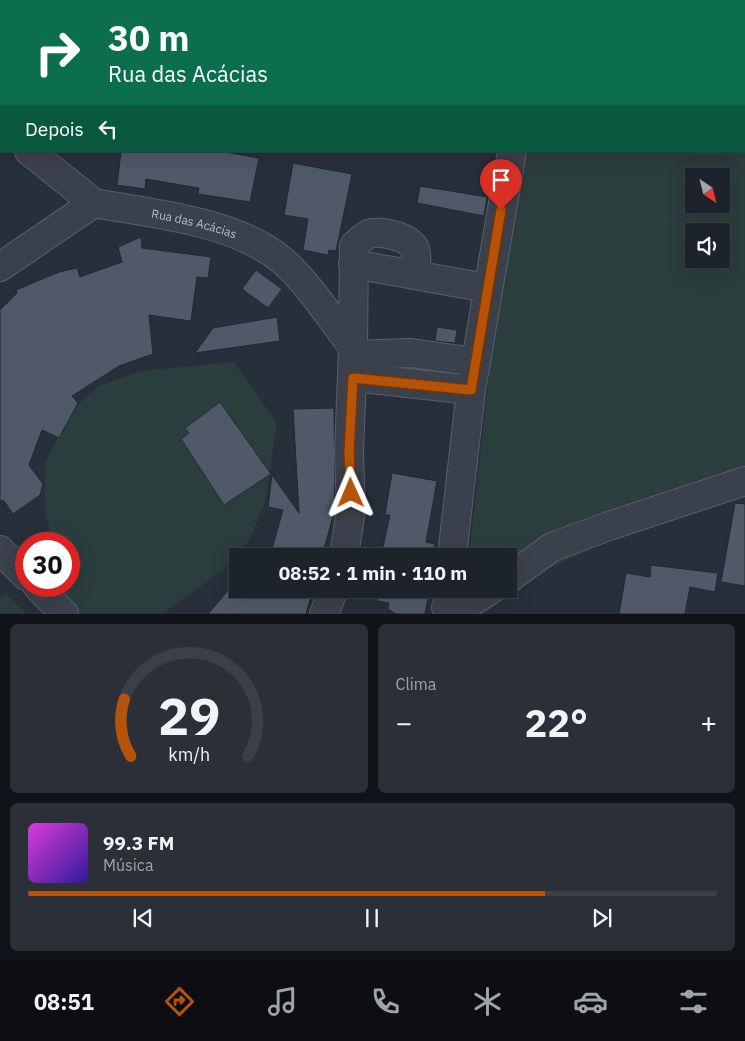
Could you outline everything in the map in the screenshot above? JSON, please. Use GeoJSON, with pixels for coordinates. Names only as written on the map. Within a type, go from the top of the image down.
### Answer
{"type":"FeatureCollection","features":[{"type":"Feature","properties":{"kind":"street"},"geometry":{"type":"LineString","coordinates":[[0,267],[94,203],[30,152]]}},
{"type":"Feature","properties":{"kind":"street"},"geometry":{"type":"LineString","coordinates":[[453,548],[471,390],[512,152]]}},
{"type":"Feature","properties":{"kind":"street","name":"Rua das Acácias"},"geometry":{"type":"LineString","coordinates":[[94,203],[197,223],[234,234],[263,247],[284,262],[304,285],[353,360]]}},
{"type":"Feature","properties":{"kind":"street"},"geometry":{"type":"LineString","coordinates":[[345,548],[351,510],[349,452],[353,360],[352,264],[487,288]]}},
{"type":"Feature","properties":{"kind":"street"},"geometry":{"type":"LineString","coordinates":[[353,360],[411,353],[476,362]]}},
{"type":"Feature","properties":{"kind":"street"},"geometry":{"type":"LineString","coordinates":[[353,360],[471,390]]}},
{"type":"Feature","properties":{"kind":"street"},"geometry":{"type":"LineString","coordinates":[[517,572],[552,547],[745,481]]}},
{"type":"Feature","properties":{"kind":"street"},"geometry":{"type":"LineString","coordinates":[[0,550],[15,565]]}},
{"type":"Feature","properties":{"kind":"street"},"geometry":{"type":"LineString","coordinates":[[48,597],[64,614]]}},
{"type":"Feature","properties":{"kind":"street"},"geometry":{"type":"LineString","coordinates":[[324,614],[330,598]]}},
{"type":"Feature","properties":{"kind":"street"},"geometry":{"type":"LineString","coordinates":[[447,603],[473,601],[478,598]]}},
{"type":"Feature","properties":{"kind":"shaded area"},"geometry":{"type":"Polygon","coordinates":[[[522,152],[745,152],[745,495],[618,537],[517,583],[517,548],[470,548],[498,293],[522,152]]]}},
{"type":"Feature","properties":{"kind":"shaded area"},"geometry":{"type":"Polygon","coordinates":[[[234,362],[277,423],[265,502],[250,539],[242,548],[229,548],[229,563],[222,571],[163,613],[58,613],[50,597],[80,597],[80,532],[51,532],[45,512],[45,462],[71,411],[98,386],[140,371],[234,362]]]}},
{"type":"Feature","properties":{"kind":"shaded area"},"geometry":{"type":"Polygon","coordinates":[[[6,593],[26,613],[0,613],[0,598],[6,593]]]}},
{"type":"Feature","properties":{"kind":"building"},"geometry":{"type":"Polygon","coordinates":[[[121,152],[225,152],[259,158],[250,202],[198,194],[199,188],[146,179],[145,189],[117,185],[121,152]]]}},
{"type":"Feature","properties":{"kind":"building"},"geometry":{"type":"Polygon","coordinates":[[[293,163],[352,174],[336,251],[329,250],[328,255],[303,250],[308,219],[284,215],[293,163]]]}},
{"type":"Feature","properties":{"kind":"building"},"geometry":{"type":"Polygon","coordinates":[[[420,186],[487,197],[484,216],[417,203],[420,186]]]}},
{"type":"Feature","properties":{"kind":"building"},"geometry":{"type":"Polygon","coordinates":[[[141,237],[142,248],[211,257],[208,278],[197,277],[191,321],[149,315],[153,354],[119,366],[72,396],[78,403],[59,438],[42,430],[29,465],[43,484],[40,495],[13,514],[4,501],[0,500],[0,310],[17,293],[16,290],[59,272],[77,268],[80,277],[122,262],[118,247],[141,237]]]}},
{"type":"Feature","properties":{"kind":"building"},"geometry":{"type":"Polygon","coordinates":[[[256,270],[282,289],[268,308],[242,289],[256,270]]]}},
{"type":"Feature","properties":{"kind":"building"},"geometry":{"type":"Polygon","coordinates":[[[277,317],[280,341],[195,353],[213,328],[277,317]]]}},
{"type":"Feature","properties":{"kind":"building"},"geometry":{"type":"Polygon","coordinates":[[[437,327],[457,330],[455,343],[435,341],[437,327]]]}},
{"type":"Feature","properties":{"kind":"building"},"geometry":{"type":"Polygon","coordinates":[[[220,402],[271,474],[224,505],[181,439],[189,433],[185,428],[220,402]]]}},
{"type":"Feature","properties":{"kind":"building"},"geometry":{"type":"Polygon","coordinates":[[[334,408],[335,509],[324,548],[272,548],[283,510],[268,507],[272,475],[299,513],[293,409],[334,408]]]}},
{"type":"Feature","properties":{"kind":"building"},"geometry":{"type":"Polygon","coordinates":[[[392,473],[437,481],[426,542],[435,544],[434,548],[383,548],[390,515],[385,515],[392,473]]]}},
{"type":"Feature","properties":{"kind":"building"},"geometry":{"type":"Polygon","coordinates":[[[735,503],[745,504],[745,586],[721,582],[735,503]]]}},
{"type":"Feature","properties":{"kind":"building"},"geometry":{"type":"Polygon","coordinates":[[[651,565],[718,573],[715,592],[690,587],[685,614],[619,614],[626,573],[650,577],[651,565]]]}},
{"type":"Feature","properties":{"kind":"building"},"geometry":{"type":"Polygon","coordinates":[[[229,589],[229,598],[310,598],[306,614],[208,614],[229,589]]]}},
{"type":"Feature","properties":{"kind":"building"},"geometry":{"type":"Polygon","coordinates":[[[378,598],[428,598],[425,614],[396,614],[388,609],[389,603],[377,601],[378,598]]]}},
{"type":"Feature","properties":{"kind":"route"},"geometry":{"type":"LineString","coordinates":[[351,493],[349,452],[353,378],[471,390],[501,210]]}}]}
